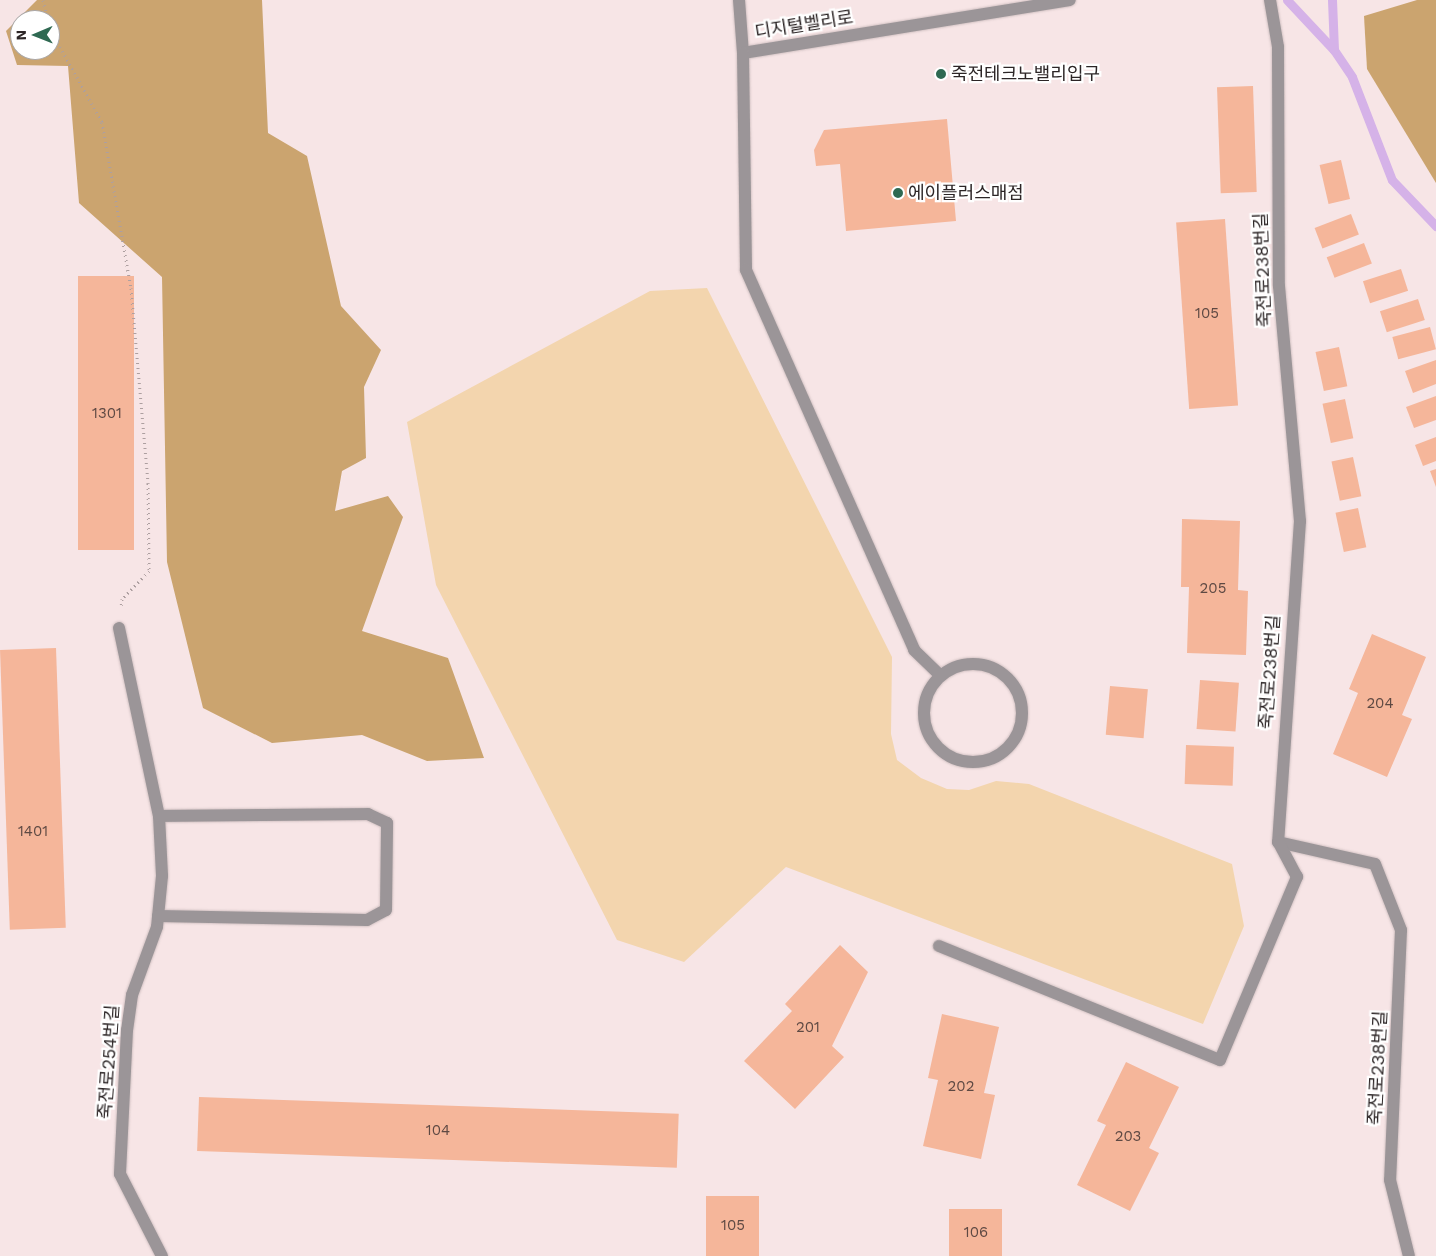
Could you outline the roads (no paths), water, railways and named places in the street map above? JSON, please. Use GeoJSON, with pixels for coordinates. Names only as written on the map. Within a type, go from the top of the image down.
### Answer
{"type":"FeatureCollection","features":[{"type":"Feature","properties":{"kind":"street","name":"디지털벨리로"},"geometry":{"type":"LineString","coordinates":[[739,0],[743,52],[1070,0]]}},
{"type":"Feature","properties":{"kind":"street","name":"죽전로238번길"},"geometry":{"type":"LineString","coordinates":[[1270,3],[1278,47],[1278,286],[1300,521],[1278,842],[1375,864],[1401,930],[1390,1180],[1408,1256]]}},
{"type":"Feature","properties":{"kind":"street"},"geometry":{"type":"LineString","coordinates":[[743,52],[746,270],[914,650],[941,676]]}},
{"type":"Feature","properties":{"kind":"street","name":"죽전로254번길"},"geometry":{"type":"LineString","coordinates":[[119,628],[158,816],[162,876],[158,916],[128,1021],[120,1174],[162,1256]]}},
{"type":"Feature","properties":{"kind":"street"},"geometry":{"type":"LineString","coordinates":[[972,664],[1003,674],[1021,702],[1022,718],[1008,747],[981,762],[958,760],[937,748],[924,719],[930,688],[941,676],[972,664]]}},
{"type":"Feature","properties":{"kind":"street"},"geometry":{"type":"LineString","coordinates":[[158,816],[368,814],[387,823],[386,910],[367,920],[158,916]]}},
{"type":"Feature","properties":{"kind":"street"},"geometry":{"type":"LineString","coordinates":[[939,946],[1220,1060],[1297,877],[1278,842]]}},
{"type":"Feature","properties":{"kind":"waterway"},"geometry":{"type":"LineString","coordinates":[[1287,0],[1334,50],[1352,77],[1392,180],[1436,226]]}},
{"type":"Feature","properties":{"kind":"waterway"},"geometry":{"type":"LineString","coordinates":[[1332,0],[1334,50]]}},
{"type":"Feature","properties":{"kind":"place","name":"죽전테크노밸리입구"},"geometry":{"type":"Point","coordinates":[941,74]}},
{"type":"Feature","properties":{"kind":"place","name":"에이플러스매점"},"geometry":{"type":"Point","coordinates":[898,193]}}]}
